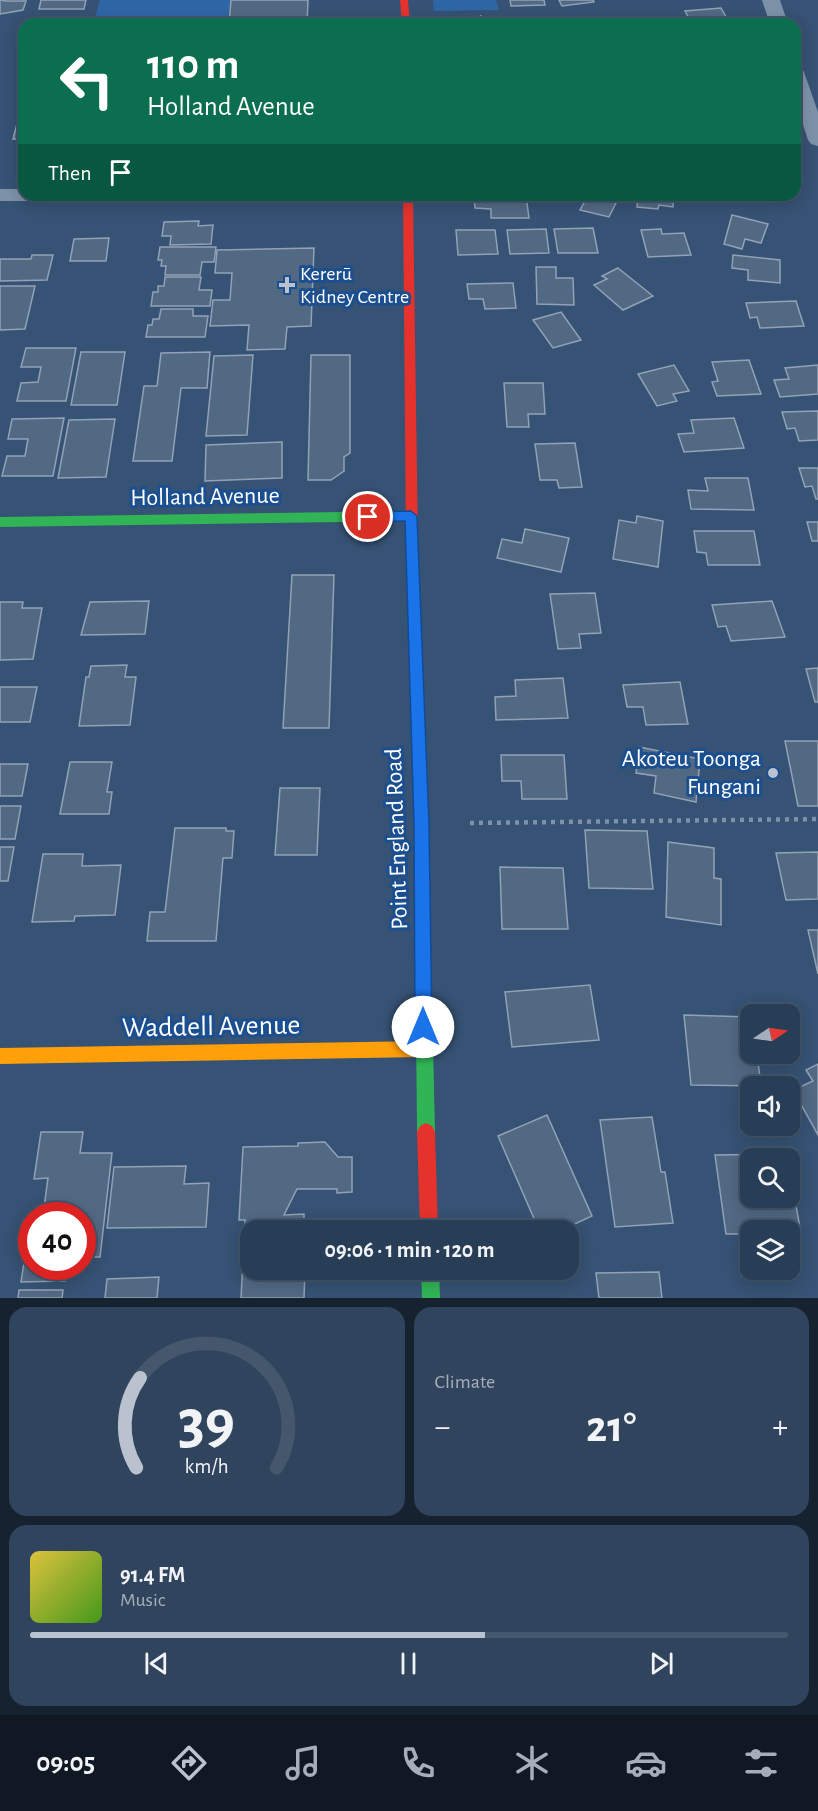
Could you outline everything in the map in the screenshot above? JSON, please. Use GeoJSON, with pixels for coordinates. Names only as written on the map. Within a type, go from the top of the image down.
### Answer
{"type":"FeatureCollection","features":[{"type":"Feature","properties":{"kind":"street"},"geometry":{"type":"LineString","coordinates":[[404,0],[406,18]]}},
{"type":"Feature","properties":{"kind":"street"},"geometry":{"type":"LineString","coordinates":[[771,0],[777,18]]}},
{"type":"Feature","properties":{"kind":"street"},"geometry":{"type":"LineString","coordinates":[[801,90],[818,140]]}},
{"type":"Feature","properties":{"kind":"street"},"geometry":{"type":"LineString","coordinates":[[0,195],[18,195]]}},
{"type":"Feature","properties":{"kind":"street","name":"Point England Road"},"geometry":{"type":"LineString","coordinates":[[408,201],[411,516],[421,824],[423,1049],[429,1220]]}},
{"type":"Feature","properties":{"kind":"street","name":"Holland Avenue"},"geometry":{"type":"LineString","coordinates":[[0,522],[411,516]]}},
{"type":"Feature","properties":{"kind":"street","name":"Waddell Avenue"},"geometry":{"type":"LineString","coordinates":[[0,1056],[423,1049]]}},
{"type":"Feature","properties":{"kind":"street"},"geometry":{"type":"LineString","coordinates":[[430,1280],[431,1298]]}},
{"type":"Feature","properties":{"kind":"path"},"geometry":{"type":"LineString","coordinates":[[470,823],[818,819]]}},
{"type":"Feature","properties":{"kind":"shaded area"},"geometry":{"type":"Polygon","coordinates":[[[100,0],[231,0],[228,18],[95,18],[100,0]]]}},
{"type":"Feature","properties":{"kind":"shaded area"},"geometry":{"type":"Polygon","coordinates":[[[433,0],[496,0],[499,10],[434,11],[433,0]]]}},
{"type":"Feature","properties":{"kind":"building"},"geometry":{"type":"Polygon","coordinates":[[[0,0],[26,1],[23,10],[0,14],[0,0]]]}},
{"type":"Feature","properties":{"kind":"building"},"geometry":{"type":"Polygon","coordinates":[[[41,0],[86,0],[84,9],[39,9],[41,0]]]}},
{"type":"Feature","properties":{"kind":"building"},"geometry":{"type":"Polygon","coordinates":[[[231,0],[308,0],[307,18],[230,18],[231,0]]]}},
{"type":"Feature","properties":{"kind":"building"},"geometry":{"type":"Polygon","coordinates":[[[510,0],[544,0],[545,5],[511,6],[510,0]]]}},
{"type":"Feature","properties":{"kind":"building"},"geometry":{"type":"Polygon","coordinates":[[[559,0],[593,0],[594,2],[562,6],[559,0]]]}},
{"type":"Feature","properties":{"kind":"building"},"geometry":{"type":"Polygon","coordinates":[[[721,8],[727,18],[689,18],[685,11],[721,8]]]}},
{"type":"Feature","properties":{"kind":"building"},"geometry":{"type":"Polygon","coordinates":[[[18,120],[18,139],[13,139],[18,120]]]}},
{"type":"Feature","properties":{"kind":"building"},"geometry":{"type":"Polygon","coordinates":[[[474,201],[527,201],[529,218],[491,218],[491,209],[475,208],[474,201]]]}},
{"type":"Feature","properties":{"kind":"building"},"geometry":{"type":"Polygon","coordinates":[[[585,201],[617,201],[609,217],[580,210],[585,201]]]}},
{"type":"Feature","properties":{"kind":"building"},"geometry":{"type":"Polygon","coordinates":[[[638,201],[674,201],[673,207],[659,205],[658,209],[637,207],[638,201]]]}},
{"type":"Feature","properties":{"kind":"building"},"geometry":{"type":"Polygon","coordinates":[[[732,215],[768,224],[761,243],[745,239],[742,249],[724,244],[732,215]]]}},
{"type":"Feature","properties":{"kind":"building"},"geometry":{"type":"Polygon","coordinates":[[[199,221],[198,226],[213,225],[211,244],[170,245],[171,236],[162,236],[164,222],[199,221]]]}},
{"type":"Feature","properties":{"kind":"building"},"geometry":{"type":"Polygon","coordinates":[[[593,228],[598,253],[558,253],[554,229],[593,228]]]}},
{"type":"Feature","properties":{"kind":"building"},"geometry":{"type":"Polygon","coordinates":[[[546,229],[549,253],[510,254],[507,230],[546,229]]]}},
{"type":"Feature","properties":{"kind":"building"},"geometry":{"type":"Polygon","coordinates":[[[661,229],[662,234],[684,233],[691,255],[648,257],[641,230],[661,229]]]}},
{"type":"Feature","properties":{"kind":"building"},"geometry":{"type":"Polygon","coordinates":[[[456,230],[495,230],[498,254],[458,255],[456,230]]]}},
{"type":"Feature","properties":{"kind":"building"},"geometry":{"type":"Polygon","coordinates":[[[109,238],[106,261],[70,261],[74,239],[109,238]]]}},
{"type":"Feature","properties":{"kind":"building"},"geometry":{"type":"Polygon","coordinates":[[[160,247],[216,247],[214,262],[202,262],[200,275],[165,275],[166,266],[161,266],[162,260],[158,260],[160,247]]]}},
{"type":"Feature","properties":{"kind":"building"},"geometry":{"type":"Polygon","coordinates":[[[314,248],[311,326],[287,327],[285,349],[247,350],[249,325],[210,326],[213,300],[230,300],[232,273],[215,273],[217,250],[314,248]]]}},
{"type":"Feature","properties":{"kind":"building"},"geometry":{"type":"Polygon","coordinates":[[[32,255],[53,255],[47,280],[0,281],[0,259],[31,259],[32,255]]]}},
{"type":"Feature","properties":{"kind":"building"},"geometry":{"type":"Polygon","coordinates":[[[733,255],[780,260],[780,283],[748,280],[748,270],[732,268],[733,255]]]}},
{"type":"Feature","properties":{"kind":"building"},"geometry":{"type":"Polygon","coordinates":[[[536,267],[556,267],[556,278],[573,278],[574,305],[537,304],[536,267]]]}},
{"type":"Feature","properties":{"kind":"building"},"geometry":{"type":"Polygon","coordinates":[[[618,268],[653,296],[623,310],[594,285],[607,279],[602,276],[618,268]]]}},
{"type":"Feature","properties":{"kind":"building"},"geometry":{"type":"Polygon","coordinates":[[[165,277],[201,277],[199,290],[212,290],[210,306],[151,306],[153,292],[158,292],[158,286],[164,286],[165,277]]]}},
{"type":"Feature","properties":{"kind":"building"},"geometry":{"type":"Polygon","coordinates":[[[513,283],[516,308],[485,309],[483,299],[469,299],[467,284],[513,283]]]}},
{"type":"Feature","properties":{"kind":"building"},"geometry":{"type":"Polygon","coordinates":[[[0,286],[35,286],[25,329],[0,330],[0,286]]]}},
{"type":"Feature","properties":{"kind":"building"},"geometry":{"type":"Polygon","coordinates":[[[796,301],[804,326],[760,328],[757,317],[750,318],[746,303],[796,301]]]}},
{"type":"Feature","properties":{"kind":"building"},"geometry":{"type":"Polygon","coordinates":[[[161,309],[193,309],[193,316],[208,316],[205,337],[146,337],[148,325],[152,325],[153,319],[159,319],[161,309]]]}},
{"type":"Feature","properties":{"kind":"building"},"geometry":{"type":"Polygon","coordinates":[[[561,312],[581,340],[553,348],[533,320],[561,312]]]}},
{"type":"Feature","properties":{"kind":"building"},"geometry":{"type":"Polygon","coordinates":[[[26,348],[76,348],[66,401],[17,401],[21,383],[38,382],[41,367],[21,367],[26,348]]]}},
{"type":"Feature","properties":{"kind":"building"},"geometry":{"type":"Polygon","coordinates":[[[81,352],[125,352],[117,405],[71,405],[81,352]]]}},
{"type":"Feature","properties":{"kind":"building"},"geometry":{"type":"Polygon","coordinates":[[[210,352],[207,388],[181,388],[172,461],[133,461],[144,386],[157,386],[161,353],[210,352]]]}},
{"type":"Feature","properties":{"kind":"building"},"geometry":{"type":"Polygon","coordinates":[[[253,355],[247,435],[206,436],[214,356],[253,355]]]}},
{"type":"Feature","properties":{"kind":"building"},"geometry":{"type":"Polygon","coordinates":[[[311,355],[350,355],[350,453],[344,457],[344,471],[331,480],[308,480],[311,355]]]}},
{"type":"Feature","properties":{"kind":"building"},"geometry":{"type":"Polygon","coordinates":[[[749,360],[761,394],[717,396],[712,382],[718,381],[712,362],[749,360]]]}},
{"type":"Feature","properties":{"kind":"building"},"geometry":{"type":"Polygon","coordinates":[[[674,365],[689,391],[673,394],[677,401],[657,406],[638,374],[674,365]]]}},
{"type":"Feature","properties":{"kind":"building"},"geometry":{"type":"Polygon","coordinates":[[[818,365],[818,394],[780,397],[774,380],[789,379],[785,368],[818,365]]]}},
{"type":"Feature","properties":{"kind":"building"},"geometry":{"type":"Polygon","coordinates":[[[504,383],[543,383],[545,414],[528,414],[529,427],[507,427],[504,383]]]}},
{"type":"Feature","properties":{"kind":"building"},"geometry":{"type":"Polygon","coordinates":[[[818,411],[818,440],[799,441],[795,428],[787,429],[782,412],[818,411]]]}},
{"type":"Feature","properties":{"kind":"building"},"geometry":{"type":"Polygon","coordinates":[[[64,418],[53,476],[2,476],[7,456],[25,456],[28,439],[8,439],[12,419],[64,418]]]}},
{"type":"Feature","properties":{"kind":"building"},"geometry":{"type":"Polygon","coordinates":[[[734,418],[744,448],[684,452],[678,434],[694,433],[691,420],[734,418]]]}},
{"type":"Feature","properties":{"kind":"building"},"geometry":{"type":"Polygon","coordinates":[[[115,419],[106,477],[58,478],[69,420],[115,419]]]}},
{"type":"Feature","properties":{"kind":"building"},"geometry":{"type":"Polygon","coordinates":[[[282,442],[282,478],[205,481],[206,445],[282,442]]]}},
{"type":"Feature","properties":{"kind":"building"},"geometry":{"type":"Polygon","coordinates":[[[575,443],[582,487],[559,488],[557,480],[540,480],[535,444],[575,443]]]}},
{"type":"Feature","properties":{"kind":"building"},"geometry":{"type":"Polygon","coordinates":[[[799,468],[818,468],[818,499],[816,499],[812,486],[805,487],[799,468]]]}},
{"type":"Feature","properties":{"kind":"building"},"geometry":{"type":"Polygon","coordinates":[[[705,478],[748,478],[754,510],[691,509],[688,490],[708,491],[705,478]]]}},
{"type":"Feature","properties":{"kind":"building"},"geometry":{"type":"Polygon","coordinates":[[[637,516],[663,521],[658,567],[613,559],[619,520],[636,523],[637,516]]]}},
{"type":"Feature","properties":{"kind":"building"},"geometry":{"type":"Polygon","coordinates":[[[807,522],[818,522],[818,541],[812,541],[807,522]]]}},
{"type":"Feature","properties":{"kind":"building"},"geometry":{"type":"Polygon","coordinates":[[[525,529],[569,538],[561,572],[497,558],[502,539],[522,543],[525,529]]]}},
{"type":"Feature","properties":{"kind":"building"},"geometry":{"type":"Polygon","coordinates":[[[694,531],[754,531],[760,565],[708,565],[706,553],[697,552],[694,531]]]}},
{"type":"Feature","properties":{"kind":"building"},"geometry":{"type":"Polygon","coordinates":[[[292,575],[334,575],[329,728],[283,728],[292,575]]]}},
{"type":"Feature","properties":{"kind":"building"},"geometry":{"type":"Polygon","coordinates":[[[595,593],[601,633],[579,634],[581,648],[558,649],[550,594],[595,593]]]}},
{"type":"Feature","properties":{"kind":"building"},"geometry":{"type":"Polygon","coordinates":[[[149,601],[145,634],[81,635],[90,602],[149,601]]]}},
{"type":"Feature","properties":{"kind":"building"},"geometry":{"type":"Polygon","coordinates":[[[772,601],[785,637],[731,641],[726,626],[718,627],[712,605],[772,601]]]}},
{"type":"Feature","properties":{"kind":"building"},"geometry":{"type":"Polygon","coordinates":[[[0,602],[23,602],[22,608],[42,608],[33,659],[0,660],[0,602]]]}},
{"type":"Feature","properties":{"kind":"building"},"geometry":{"type":"Polygon","coordinates":[[[127,665],[125,677],[136,677],[130,725],[79,726],[86,677],[89,677],[91,666],[127,665]]]}},
{"type":"Feature","properties":{"kind":"building"},"geometry":{"type":"Polygon","coordinates":[[[818,668],[818,702],[815,702],[806,669],[818,668]]]}},
{"type":"Feature","properties":{"kind":"building"},"geometry":{"type":"Polygon","coordinates":[[[563,678],[568,718],[496,720],[495,697],[516,696],[515,680],[563,678]]]}},
{"type":"Feature","properties":{"kind":"building"},"geometry":{"type":"Polygon","coordinates":[[[680,682],[688,724],[646,725],[643,707],[627,707],[623,685],[680,682]]]}},
{"type":"Feature","properties":{"kind":"building"},"geometry":{"type":"Polygon","coordinates":[[[0,687],[37,687],[30,722],[0,722],[0,687]]]}},
{"type":"Feature","properties":{"kind":"building"},"geometry":{"type":"Polygon","coordinates":[[[785,741],[818,741],[818,806],[798,806],[785,741]]]}},
{"type":"Feature","properties":{"kind":"building"},"geometry":{"type":"Polygon","coordinates":[[[639,747],[700,759],[696,802],[654,793],[656,776],[636,773],[639,747]]]}},
{"type":"Feature","properties":{"kind":"building"},"geometry":{"type":"Polygon","coordinates":[[[501,755],[564,755],[567,799],[522,799],[521,781],[502,781],[501,755]]]}},
{"type":"Feature","properties":{"kind":"building"},"geometry":{"type":"Polygon","coordinates":[[[70,762],[112,762],[107,792],[112,792],[109,814],[60,814],[70,762]]]}},
{"type":"Feature","properties":{"kind":"building"},"geometry":{"type":"Polygon","coordinates":[[[0,764],[28,764],[22,796],[0,796],[0,764]]]}},
{"type":"Feature","properties":{"kind":"building"},"geometry":{"type":"Polygon","coordinates":[[[280,788],[320,788],[317,855],[275,855],[280,788]]]}},
{"type":"Feature","properties":{"kind":"building"},"geometry":{"type":"Polygon","coordinates":[[[0,806],[21,806],[15,839],[0,839],[0,806]]]}},
{"type":"Feature","properties":{"kind":"building"},"geometry":{"type":"Polygon","coordinates":[[[175,828],[226,828],[226,831],[234,831],[232,858],[223,858],[216,941],[147,941],[150,912],[165,912],[175,828]]]}},
{"type":"Feature","properties":{"kind":"building"},"geometry":{"type":"Polygon","coordinates":[[[585,830],[647,831],[653,889],[589,888],[585,830]]]}},
{"type":"Feature","properties":{"kind":"building"},"geometry":{"type":"Polygon","coordinates":[[[668,842],[714,848],[714,878],[721,879],[721,925],[666,917],[668,842]]]}},
{"type":"Feature","properties":{"kind":"building"},"geometry":{"type":"Polygon","coordinates":[[[0,847],[14,847],[8,881],[0,881],[0,847]]]}},
{"type":"Feature","properties":{"kind":"building"},"geometry":{"type":"Polygon","coordinates":[[[818,852],[818,899],[786,900],[776,853],[818,852]]]}},
{"type":"Feature","properties":{"kind":"building"},"geometry":{"type":"Polygon","coordinates":[[[43,854],[83,854],[82,866],[121,865],[115,915],[75,916],[74,921],[32,922],[43,854]]]}},
{"type":"Feature","properties":{"kind":"building"},"geometry":{"type":"Polygon","coordinates":[[[500,867],[563,868],[568,929],[502,929],[500,867]]]}},
{"type":"Feature","properties":{"kind":"building"},"geometry":{"type":"Polygon","coordinates":[[[808,930],[818,930],[818,974],[808,930]]]}},
{"type":"Feature","properties":{"kind":"building"},"geometry":{"type":"Polygon","coordinates":[[[590,985],[599,1040],[512,1047],[505,992],[590,985]]]}},
{"type":"Feature","properties":{"kind":"building"},"geometry":{"type":"Polygon","coordinates":[[[684,1015],[740,1017],[740,1064],[758,1064],[760,1076],[740,1076],[740,1086],[691,1085],[684,1015]]]}},
{"type":"Feature","properties":{"kind":"building"},"geometry":{"type":"Polygon","coordinates":[[[818,1064],[818,1135],[800,1103],[800,1087],[813,1081],[806,1070],[818,1064]]]}},
{"type":"Feature","properties":{"kind":"building"},"geometry":{"type":"Polygon","coordinates":[[[547,1115],[592,1216],[579,1222],[579,1220],[535,1220],[498,1136],[547,1115]]]}},
{"type":"Feature","properties":{"kind":"building"},"geometry":{"type":"Polygon","coordinates":[[[652,1117],[661,1172],[665,1172],[673,1223],[615,1227],[600,1120],[652,1117]]]}},
{"type":"Feature","properties":{"kind":"building"},"geometry":{"type":"Polygon","coordinates":[[[41,1132],[83,1132],[80,1153],[112,1153],[100,1257],[96,1257],[96,1202],[45,1202],[48,1178],[34,1179],[41,1132]]]}},
{"type":"Feature","properties":{"kind":"building"},"geometry":{"type":"Polygon","coordinates":[[[325,1142],[338,1157],[352,1157],[352,1192],[337,1193],[337,1189],[297,1189],[284,1215],[304,1214],[304,1220],[239,1220],[243,1147],[298,1146],[298,1143],[325,1142]]]}},
{"type":"Feature","properties":{"kind":"building"},"geometry":{"type":"Polygon","coordinates":[[[715,1155],[740,1155],[740,1208],[796,1208],[799,1220],[740,1220],[740,1234],[726,1234],[715,1155]]]}},
{"type":"Feature","properties":{"kind":"building"},"geometry":{"type":"Polygon","coordinates":[[[186,1166],[184,1184],[209,1183],[206,1227],[107,1228],[114,1167],[186,1166]]]}},
{"type":"Feature","properties":{"kind":"building"},"geometry":{"type":"Polygon","coordinates":[[[659,1272],[662,1298],[599,1298],[596,1273],[659,1272]]]}},
{"type":"Feature","properties":{"kind":"building"},"geometry":{"type":"Polygon","coordinates":[[[159,1277],[157,1298],[105,1298],[107,1279],[159,1277]]]}},
{"type":"Feature","properties":{"kind":"building"},"geometry":{"type":"Polygon","coordinates":[[[21,1280],[65,1280],[65,1281],[21,1282],[21,1280]]]}},
{"type":"Feature","properties":{"kind":"building"},"geometry":{"type":"Polygon","coordinates":[[[242,1280],[305,1280],[304,1298],[241,1298],[242,1280]]]}},
{"type":"Feature","properties":{"kind":"building"},"geometry":{"type":"Polygon","coordinates":[[[19,1290],[63,1290],[62,1298],[18,1298],[19,1290]]]}},
{"type":"Feature","properties":{"kind":"traffic: fast"},"geometry":{"type":"LineString","coordinates":[[0,522],[411,516]]}},
{"type":"Feature","properties":{"kind":"traffic: fast"},"geometry":{"type":"LineString","coordinates":[[412,543],[421,824],[426,1132]]}},
{"type":"Feature","properties":{"kind":"traffic: fast"},"geometry":{"type":"LineString","coordinates":[[430,1280],[431,1298]]}},
{"type":"Feature","properties":{"kind":"traffic: slow"},"geometry":{"type":"LineString","coordinates":[[0,1056],[423,1049]]}},
{"type":"Feature","properties":{"kind":"traffic: jam"},"geometry":{"type":"LineString","coordinates":[[404,0],[406,18]]}},
{"type":"Feature","properties":{"kind":"traffic: jam"},"geometry":{"type":"LineString","coordinates":[[408,201],[412,543]]}},
{"type":"Feature","properties":{"kind":"traffic: jam"},"geometry":{"type":"LineString","coordinates":[[426,1132],[429,1220]]}},
{"type":"Feature","properties":{"kind":"place","name":"Kererū Kidney Centre"},"geometry":{"type":"Point","coordinates":[287,285]}},
{"type":"Feature","properties":{"kind":"place","name":"Akoteu Toonga Fungani"},"geometry":{"type":"Point","coordinates":[773,773]}},
{"type":"Feature","properties":{"kind":"route"},"geometry":{"type":"LineString","coordinates":[[368,517],[411,516],[423,894],[423,1027]]}}]}
